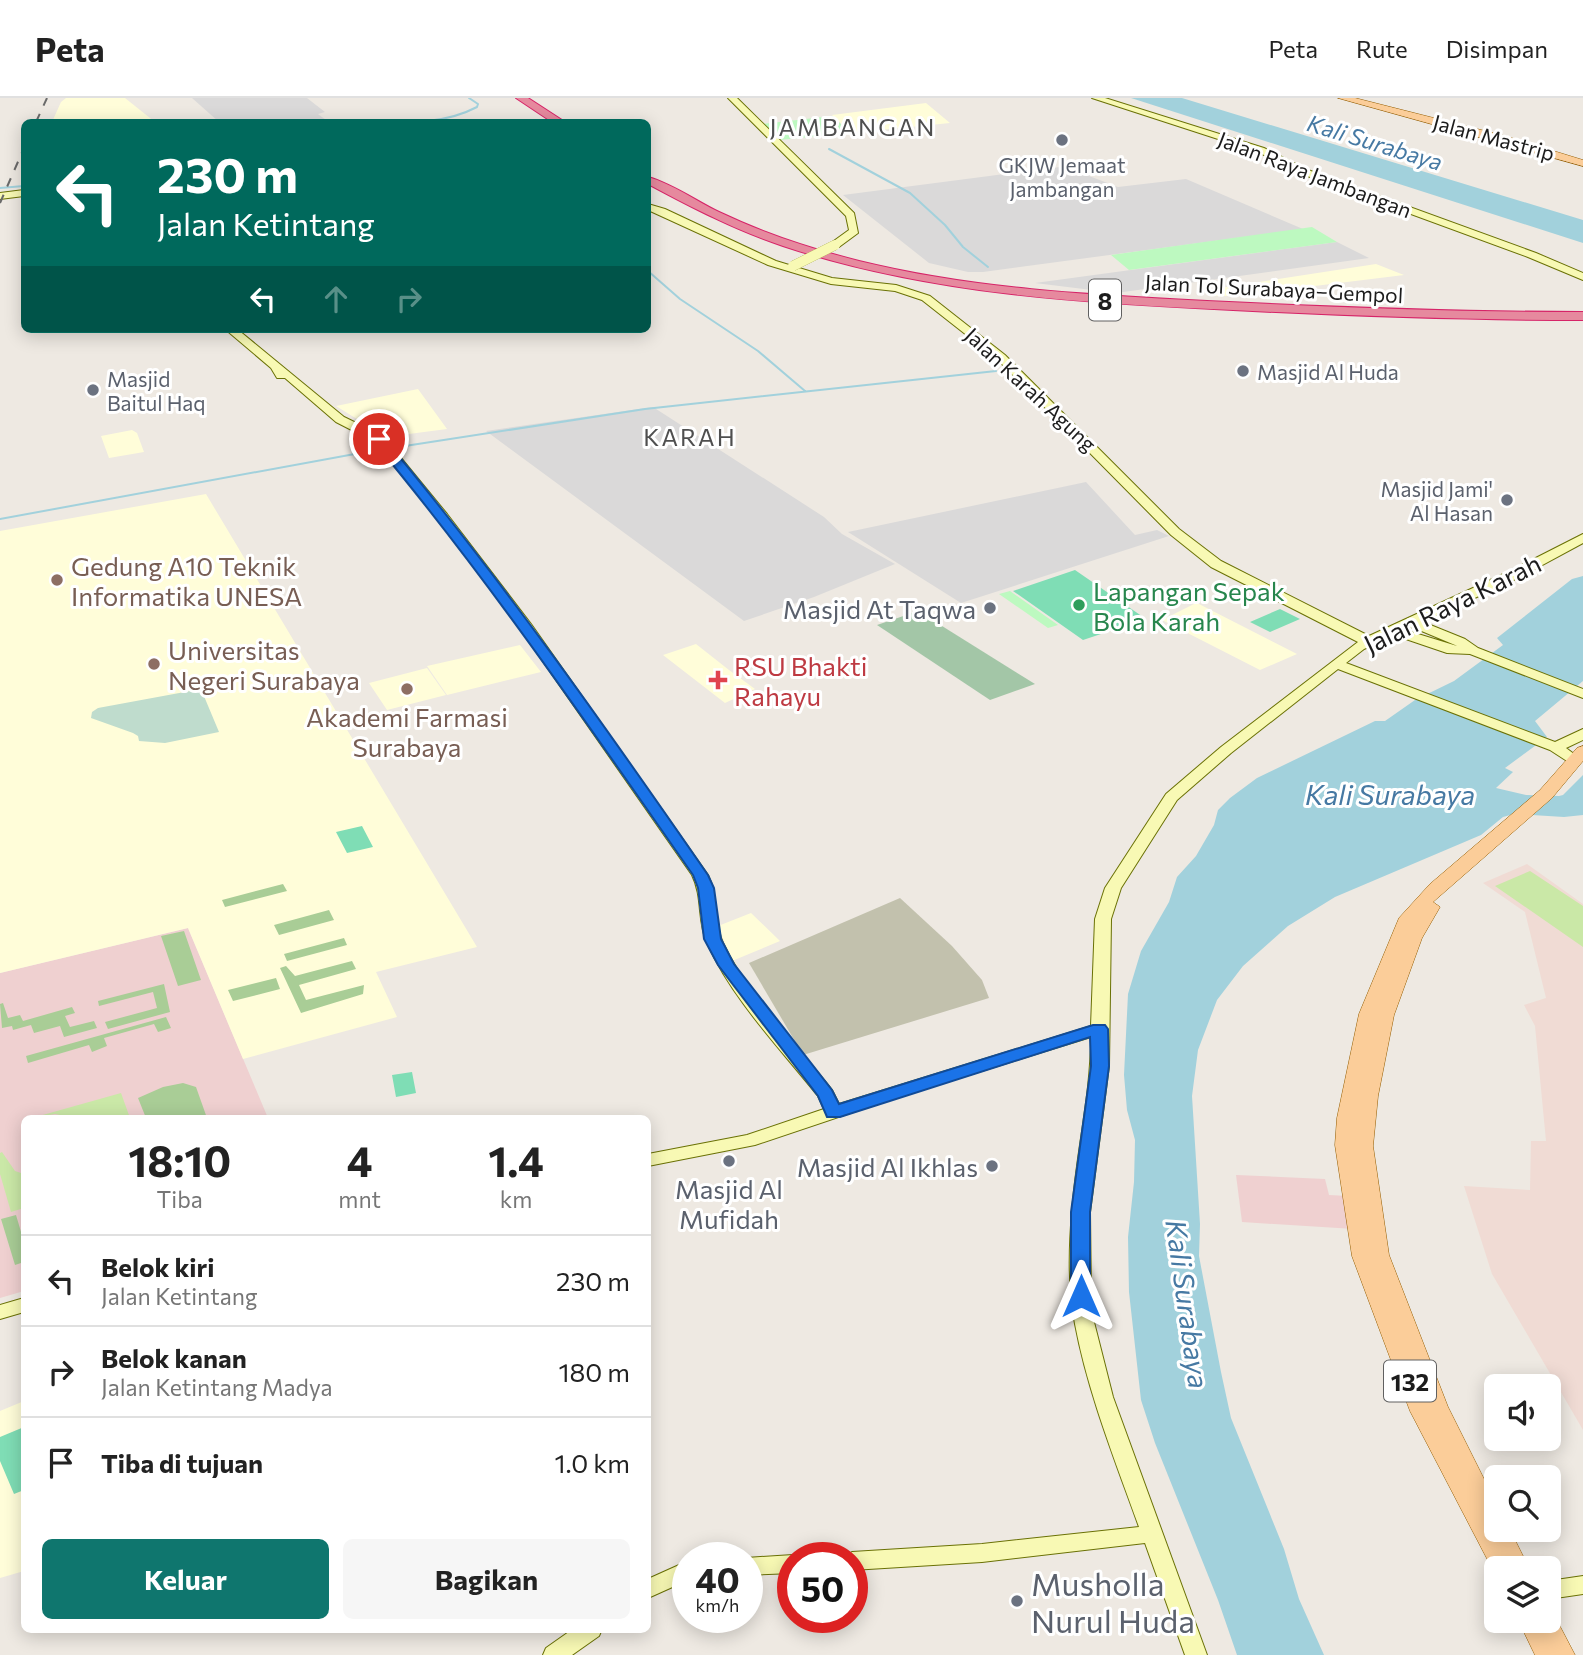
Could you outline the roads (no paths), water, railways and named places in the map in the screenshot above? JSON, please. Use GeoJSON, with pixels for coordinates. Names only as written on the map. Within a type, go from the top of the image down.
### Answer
{"type":"FeatureCollection","features":[{"type":"Feature","properties":{"kind":"highway"},"geometry":{"type":"LineString","coordinates":[[510,98],[542,119]]}},
{"type":"Feature","properties":{"kind":"highway"},"geometry":{"type":"LineString","coordinates":[[521,98],[554,119]]}},
{"type":"Feature","properties":{"kind":"highway","name":"Jalan Tol Surabaya–Gempol"},"geometry":{"type":"LineString","coordinates":[[651,182],[719,219],[801,250],[852,264],[963,285],[1041,294],[1173,303],[1354,312],[1583,318]]}},
{"type":"Feature","properties":{"kind":"highway","name":"Jalan Tol Surabaya–Gempol"},"geometry":{"type":"LineString","coordinates":[[651,190],[714,222],[798,254],[857,270],[973,291],[1245,313],[1498,321],[1583,318]]}},
{"type":"Feature","properties":{"kind":"main road","name":"Jalan Mastrip"},"geometry":{"type":"LineString","coordinates":[[1343,98],[1583,161]]}},
{"type":"Feature","properties":{"kind":"main road","name":"132"},"geometry":{"type":"LineString","coordinates":[[1496,1556],[1421,1411],[1363,1256],[1350,1189],[1345,1145],[1351,1093],[1368,1014],[1406,936],[1439,898],[1552,794],[1580,759]]}},
{"type":"Feature","properties":{"kind":"main road","name":"132"},"geometry":{"type":"LineString","coordinates":[[1406,936],[1385,1015],[1364,1121],[1363,1146],[1376,1243],[1378,1255],[1437,1407],[1484,1502]]}},
{"type":"Feature","properties":{"kind":"main road"},"geometry":{"type":"LineString","coordinates":[[1537,1633],[1548,1655]]}},
{"type":"Feature","properties":{"kind":"main road"},"geometry":{"type":"LineString","coordinates":[[1551,1633],[1562,1655]]}},
{"type":"Feature","properties":{"kind":"street"},"geometry":{"type":"LineString","coordinates":[[732,98],[851,215],[854,231],[835,245],[791,267]]}},
{"type":"Feature","properties":{"kind":"street","name":"Jalan Raya Jambangan"},"geometry":{"type":"LineString","coordinates":[[1096,98],[1261,150],[1305,172],[1532,255],[1583,277]]}},
{"type":"Feature","properties":{"kind":"street"},"geometry":{"type":"LineString","coordinates":[[0,196],[21,193]]}},
{"type":"Feature","properties":{"kind":"street","name":"Jalan Karah Agung"},"geometry":{"type":"LineString","coordinates":[[652,208],[747,253],[836,282],[896,288],[926,298],[1001,357],[1175,532],[1207,557],[1223,568],[1367,641]]}},
{"type":"Feature","properties":{"kind":"street"},"geometry":{"type":"LineString","coordinates":[[235,333],[339,418],[383,445],[443,517],[534,638],[705,882],[713,939],[726,965],[826,1094],[834,1112]]}},
{"type":"Feature","properties":{"kind":"street"},"geometry":{"type":"LineString","coordinates":[[277,369],[277,372],[353,439],[383,445]]}},
{"type":"Feature","properties":{"kind":"street","name":"Jalan Raya Karah"},"geometry":{"type":"LineString","coordinates":[[1196,1655],[1151,1534],[1094,1364],[1081,1296],[1081,1212],[1100,1066],[1103,923],[1110,895],[1171,797],[1226,750],[1367,641],[1517,573],[1583,538]]}},
{"type":"Feature","properties":{"kind":"street"},"geometry":{"type":"LineString","coordinates":[[1410,621],[1461,642],[1475,652],[1582,693]]}},
{"type":"Feature","properties":{"kind":"street"},"geometry":{"type":"LineString","coordinates":[[1392,630],[1452,650],[1475,652]]}},
{"type":"Feature","properties":{"kind":"street"},"geometry":{"type":"LineString","coordinates":[[1341,661],[1580,759]]}},
{"type":"Feature","properties":{"kind":"street"},"geometry":{"type":"LineString","coordinates":[[1549,745],[1573,741],[1583,733]]}},
{"type":"Feature","properties":{"kind":"street"},"geometry":{"type":"LineString","coordinates":[[651,1159],[749,1141],[1099,1029]]}},
{"type":"Feature","properties":{"kind":"street"},"geometry":{"type":"LineString","coordinates":[[0,1312],[21,1306]]}},
{"type":"Feature","properties":{"kind":"street"},"geometry":{"type":"LineString","coordinates":[[868,1560],[982,1553],[1151,1534]]}},
{"type":"Feature","properties":{"kind":"street"},"geometry":{"type":"LineString","coordinates":[[651,1588],[672,1578]]}},
{"type":"Feature","properties":{"kind":"street"},"geometry":{"type":"LineString","coordinates":[[1561,1588],[1583,1585]]}},
{"type":"Feature","properties":{"kind":"street"},"geometry":{"type":"LineString","coordinates":[[554,1655],[585,1633]]}},
{"type":"Feature","properties":{"kind":"water","name":"Kali Surabaya"},"geometry":{"type":"Polygon","coordinates":[[[1131,98],[1182,98],[1583,220],[1583,243],[1131,98]]]}},
{"type":"Feature","properties":{"kind":"water","name":"Kali Surabaya"},"geometry":{"type":"Polygon","coordinates":[[[1583,576],[1583,681],[1535,721],[1547,737],[1505,768],[1513,772],[1496,788],[1526,795],[1559,796],[1583,775],[1583,815],[1564,817],[1514,814],[1503,817],[1481,835],[1335,897],[1288,926],[1243,966],[1217,1000],[1198,1050],[1192,1096],[1200,1224],[1199,1256],[1221,1372],[1231,1418],[1284,1549],[1299,1599],[1324,1655],[1237,1655],[1141,1400],[1129,1292],[1128,1237],[1135,1140],[1127,1110],[1124,1075],[1128,994],[1141,951],[1169,902],[1177,877],[1196,856],[1214,825],[1218,810],[1230,798],[1257,778],[1375,721],[1385,721],[1415,700],[1454,681],[1503,645],[1497,638],[1572,579],[1583,576]]]}},
{"type":"Feature","properties":{"kind":"waterway"},"geometry":{"type":"LineString","coordinates":[[440,119],[477,107],[478,104],[469,98]]}},
{"type":"Feature","properties":{"kind":"waterway"},"geometry":{"type":"LineString","coordinates":[[829,149],[910,193],[945,225],[963,247],[988,267]]}},
{"type":"Feature","properties":{"kind":"waterway"},"geometry":{"type":"LineString","coordinates":[[0,188],[21,186]]}},
{"type":"Feature","properties":{"kind":"waterway"},"geometry":{"type":"LineString","coordinates":[[651,274],[680,299],[758,351],[805,391]]}},
{"type":"Feature","properties":{"kind":"waterway"},"geometry":{"type":"LineString","coordinates":[[392,448],[645,409],[996,371]]}},
{"type":"Feature","properties":{"kind":"waterway"},"geometry":{"type":"LineString","coordinates":[[0,519],[382,449]]}},
{"type":"Feature","properties":{"kind":"railway"},"geometry":{"type":"LineString","coordinates":[[37,119],[47,98]]}},
{"type":"Feature","properties":{"kind":"railway"},"geometry":{"type":"LineString","coordinates":[[0,203],[21,155]]}},
{"type":"Feature","properties":{"kind":"place","name":"GKJW Jemaat Jambangan"},"geometry":{"type":"Point","coordinates":[1062,140]}},
{"type":"Feature","properties":{"kind":"place","name":"Masjid Al Huda"},"geometry":{"type":"Point","coordinates":[1243,371]}},
{"type":"Feature","properties":{"kind":"place","name":"Masjid Baitul Haq"},"geometry":{"type":"Point","coordinates":[93,390]}},
{"type":"Feature","properties":{"kind":"place","name":"Masjid Jami' Al Hasan"},"geometry":{"type":"Point","coordinates":[1507,500]}},
{"type":"Feature","properties":{"kind":"place","name":"Gedung A10 Teknik Informatika UNESA"},"geometry":{"type":"Point","coordinates":[57,580]}},
{"type":"Feature","properties":{"kind":"place","name":"Lapangan Sepak Bola Karah"},"geometry":{"type":"Point","coordinates":[1079,605]}},
{"type":"Feature","properties":{"kind":"place","name":"Masjid At Taqwa"},"geometry":{"type":"Point","coordinates":[990,608]}},
{"type":"Feature","properties":{"kind":"place","name":"Universitas Negeri Surabaya"},"geometry":{"type":"Point","coordinates":[154,664]}},
{"type":"Feature","properties":{"kind":"place","name":"RSU Bhakti Rahayu"},"geometry":{"type":"Point","coordinates":[718,680]}},
{"type":"Feature","properties":{"kind":"place","name":"Akademi Farmasi Surabaya"},"geometry":{"type":"Point","coordinates":[407,689]}},
{"type":"Feature","properties":{"kind":"place","name":"Masjid Al Mufidah"},"geometry":{"type":"Point","coordinates":[729,1161]}},
{"type":"Feature","properties":{"kind":"place","name":"Masjid Al Ikhlas"},"geometry":{"type":"Point","coordinates":[992,1166]}},
{"type":"Feature","properties":{"kind":"place","name":"Musholla Nurul Huda"},"geometry":{"type":"Point","coordinates":[1017,1601]}},
{"type":"Feature","properties":{"kind":"district","name":"JAMBANGAN"},"geometry":{"type":"Point","coordinates":[853,126]}},
{"type":"Feature","properties":{"kind":"district","name":"KARAH"},"geometry":{"type":"Point","coordinates":[690,436]}}]}
